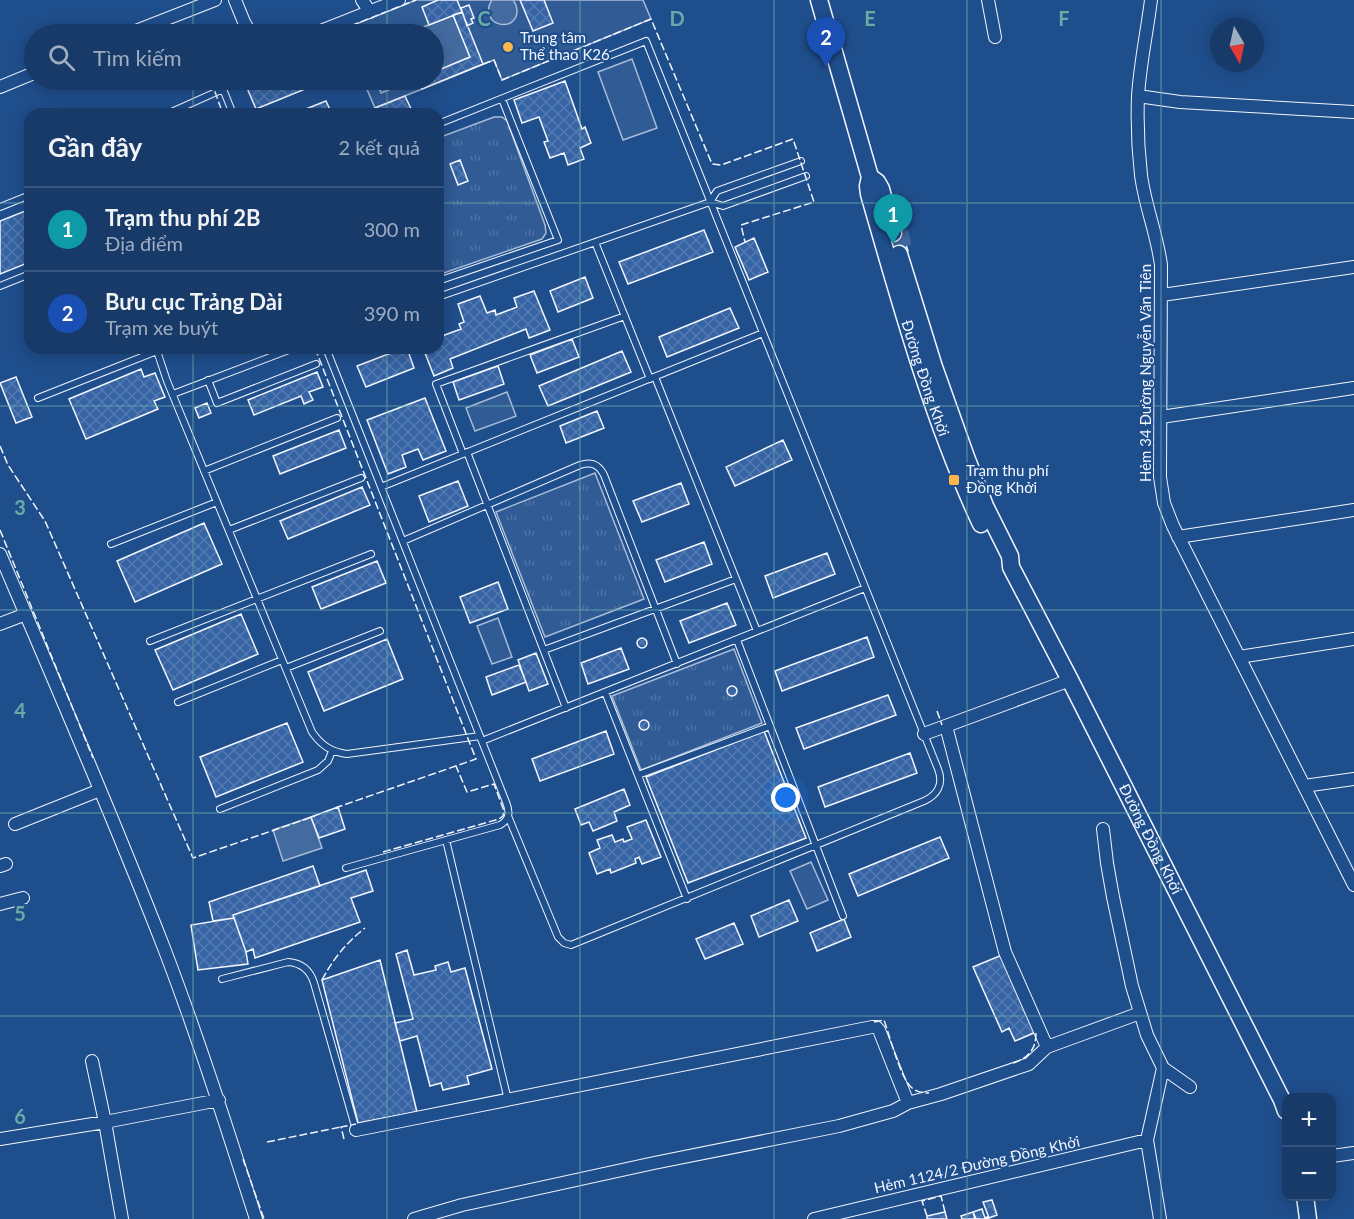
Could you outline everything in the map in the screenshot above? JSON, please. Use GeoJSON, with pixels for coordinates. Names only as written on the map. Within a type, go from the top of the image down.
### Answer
{"type":"FeatureCollection","features":[{"type":"Feature","properties":{"kind":"main road","name":"Đường Đồng Khởi"},"geometry":{"type":"LineString","coordinates":[[819,0],[870,177],[869,194],[911,339],[976,512],[1001,562],[1011,567]]}},
{"type":"Feature","properties":{"kind":"main road","name":"Đường Đồng Khởi"},"geometry":{"type":"LineString","coordinates":[[870,177],[881,189],[894,227]]}},
{"type":"Feature","properties":{"kind":"main road","name":"Đường Đồng Khởi"},"geometry":{"type":"LineString","coordinates":[[902,257],[915,308],[966,457],[1010,556],[1011,567],[1282,1101]]}},
{"type":"Feature","properties":{"kind":"main road"},"geometry":{"type":"LineString","coordinates":[[1306,1201],[1308,1219]]}},
{"type":"Feature","properties":{"kind":"street"},"geometry":{"type":"LineString","coordinates":[[153,24],[214,0]]}},
{"type":"Feature","properties":{"kind":"street"},"geometry":{"type":"LineString","coordinates":[[236,0],[245,24]]}},
{"type":"Feature","properties":{"kind":"street"},"geometry":{"type":"LineString","coordinates":[[362,0],[370,12]]}},
{"type":"Feature","properties":{"kind":"street"},"geometry":{"type":"LineString","coordinates":[[339,24],[399,0]]}},
{"type":"Feature","properties":{"kind":"street"},"geometry":{"type":"LineString","coordinates":[[988,0],[994,37]]}},
{"type":"Feature","properties":{"kind":"street","name":"Hẻm 34 Đường Nguyễn Văn Tiên"},"geometry":{"type":"LineString","coordinates":[[1151,0],[1138,96],[1141,175],[1161,265],[1160,477],[1162,494],[1178,537],[1354,885]]}},
{"type":"Feature","properties":{"kind":"street"},"geometry":{"type":"LineString","coordinates":[[0,87],[24,77]]}},
{"type":"Feature","properties":{"kind":"street"},"geometry":{"type":"LineString","coordinates":[[1138,96],[1180,102],[1354,112]]}},
{"type":"Feature","properties":{"kind":"street"},"geometry":{"type":"LineString","coordinates":[[1162,295],[1354,267]]}},
{"type":"Feature","properties":{"kind":"street"},"geometry":{"type":"LineString","coordinates":[[1161,417],[1354,388]]}},
{"type":"Feature","properties":{"kind":"street"},"geometry":{"type":"LineString","coordinates":[[1178,537],[1354,510]]}},
{"type":"Feature","properties":{"kind":"street"},"geometry":{"type":"LineString","coordinates":[[0,554],[100,790],[164,949],[219,1100],[256,1219]]}},
{"type":"Feature","properties":{"kind":"street"},"geometry":{"type":"LineString","coordinates":[[0,624],[26,614]]}},
{"type":"Feature","properties":{"kind":"street"},"geometry":{"type":"LineString","coordinates":[[1239,657],[1354,639]]}},
{"type":"Feature","properties":{"kind":"street"},"geometry":{"type":"LineString","coordinates":[[924,734],[1070,680]]}},
{"type":"Feature","properties":{"kind":"street"},"geometry":{"type":"LineString","coordinates":[[946,726],[1005,952],[1047,1047]]}},
{"type":"Feature","properties":{"kind":"street"},"geometry":{"type":"LineString","coordinates":[[1304,786],[1354,779]]}},
{"type":"Feature","properties":{"kind":"street"},"geometry":{"type":"LineString","coordinates":[[15,824],[100,790]]}},
{"type":"Feature","properties":{"kind":"street"},"geometry":{"type":"LineString","coordinates":[[1103,829],[1113,897],[1132,986],[1147,1035],[1163,1068],[1190,1087]]}},
{"type":"Feature","properties":{"kind":"street"},"geometry":{"type":"LineString","coordinates":[[0,904],[23,898]]}},
{"type":"Feature","properties":{"kind":"street"},"geometry":{"type":"LineString","coordinates":[[414,1219],[462,1205],[839,1126],[893,1111],[908,1103],[1029,1064],[1047,1047],[1140,1013]]}},
{"type":"Feature","properties":{"kind":"street"},"geometry":{"type":"LineString","coordinates":[[356,1130],[872,1027],[879,1030],[908,1103]]}},
{"type":"Feature","properties":{"kind":"street"},"geometry":{"type":"LineString","coordinates":[[92,1061],[122,1219]]}},
{"type":"Feature","properties":{"kind":"street"},"geometry":{"type":"LineString","coordinates":[[1160,1219],[1147,1140],[1163,1068]]}},
{"type":"Feature","properties":{"kind":"street"},"geometry":{"type":"LineString","coordinates":[[0,1139],[219,1100]]}},
{"type":"Feature","properties":{"kind":"street","name":"Hẻm 1124/2 Đường Đồng Khởi"},"geometry":{"type":"LineString","coordinates":[[814,1219],[1147,1140]]}},
{"type":"Feature","properties":{"kind":"street"},"geometry":{"type":"LineString","coordinates":[[1336,1156],[1354,1154]]}},
{"type":"Feature","properties":{"kind":"lane"},"geometry":{"type":"LineString","coordinates":[[328,354],[507,802],[508,816],[558,937],[564,943],[575,945],[924,801],[935,794],[940,785],[940,774],[646,41],[444,122]]}},
{"type":"Feature","properties":{"kind":"lane"},"geometry":{"type":"LineString","coordinates":[[180,108],[221,90]]}},
{"type":"Feature","properties":{"kind":"lane"},"geometry":{"type":"LineString","coordinates":[[223,90],[231,108]]}},
{"type":"Feature","properties":{"kind":"lane"},"geometry":{"type":"LineString","coordinates":[[444,279],[558,240],[501,99]]}},
{"type":"Feature","properties":{"kind":"lane"},"geometry":{"type":"LineString","coordinates":[[710,202],[717,191],[801,161]]}},
{"type":"Feature","properties":{"kind":"lane"},"geometry":{"type":"LineString","coordinates":[[444,295],[710,202],[723,206],[806,176]]}},
{"type":"Feature","properties":{"kind":"lane"},"geometry":{"type":"LineString","coordinates":[[0,207],[24,197]]}},
{"type":"Feature","properties":{"kind":"lane"},"geometry":{"type":"LineString","coordinates":[[595,242],[757,632]]}},
{"type":"Feature","properties":{"kind":"lane"},"geometry":{"type":"LineString","coordinates":[[0,286],[24,276]]}},
{"type":"Feature","properties":{"kind":"lane"},"geometry":{"type":"LineString","coordinates":[[566,708],[487,505],[436,384],[625,316]]}},
{"type":"Feature","properties":{"kind":"lane"},"geometry":{"type":"LineString","coordinates":[[381,487],[763,333]]}},
{"type":"Feature","properties":{"kind":"lane"},"geometry":{"type":"LineString","coordinates":[[38,398],[145,354]]}},
{"type":"Feature","properties":{"kind":"lane"},"geometry":{"type":"LineString","coordinates":[[159,354],[204,471],[312,732],[320,743],[332,751],[356,754],[481,739],[566,708],[866,588]]}},
{"type":"Feature","properties":{"kind":"lane"},"geometry":{"type":"LineString","coordinates":[[173,394],[278,354]]}},
{"type":"Feature","properties":{"kind":"lane"},"geometry":{"type":"LineString","coordinates":[[208,380],[217,403],[316,364]]}},
{"type":"Feature","properties":{"kind":"lane"},"geometry":{"type":"LineString","coordinates":[[204,471],[337,418]]}},
{"type":"Feature","properties":{"kind":"lane"},"geometry":{"type":"LineString","coordinates":[[403,541],[580,465],[590,463],[597,466],[604,475],[677,664]]}},
{"type":"Feature","properties":{"kind":"lane"},"geometry":{"type":"LineString","coordinates":[[229,530],[361,478]]}},
{"type":"Feature","properties":{"kind":"lane"},"geometry":{"type":"LineString","coordinates":[[111,544],[217,502]]}},
{"type":"Feature","properties":{"kind":"lane"},"geometry":{"type":"LineString","coordinates":[[150,641],[370,554]]}},
{"type":"Feature","properties":{"kind":"lane"},"geometry":{"type":"LineString","coordinates":[[544,650],[736,579]]}},
{"type":"Feature","properties":{"kind":"lane"},"geometry":{"type":"LineString","coordinates":[[286,668],[380,632]]}},
{"type":"Feature","properties":{"kind":"lane"},"geometry":{"type":"LineString","coordinates":[[737,640],[843,916]]}},
{"type":"Feature","properties":{"kind":"lane"},"geometry":{"type":"LineString","coordinates":[[178,702],[282,660]]}},
{"type":"Feature","properties":{"kind":"lane"},"geometry":{"type":"LineString","coordinates":[[605,692],[687,899]]}},
{"type":"Feature","properties":{"kind":"lane"},"geometry":{"type":"LineString","coordinates":[[638,775],[770,726]]}},
{"type":"Feature","properties":{"kind":"lane"},"geometry":{"type":"LineString","coordinates":[[220,809],[318,770],[328,761],[332,751]]}},
{"type":"Feature","properties":{"kind":"lane"},"geometry":{"type":"LineString","coordinates":[[346,868],[500,825],[508,816]]}},
{"type":"Feature","properties":{"kind":"lane"},"geometry":{"type":"LineString","coordinates":[[446,840],[508,1100]]}},
{"type":"Feature","properties":{"kind":"lane"},"geometry":{"type":"LineString","coordinates":[[222,979],[288,962],[299,964],[308,971],[314,983],[356,1130]]}},
{"type":"Feature","properties":{"kind":"green space","name":"Trung tâm Thể thao K26"},"geometry":{"type":"Polygon","coordinates":[[[416,0],[643,0],[651,19],[502,80],[494,60],[444,80],[444,24],[356,24],[416,0]]]}},
{"type":"Feature","properties":{"kind":"green space"},"geometry":{"type":"Polygon","coordinates":[[[632,59],[657,128],[623,140],[598,72],[632,59]]]}},
{"type":"Feature","properties":{"kind":"green space","name":"Trung tâm Thể thao K26"},"geometry":{"type":"Polygon","coordinates":[[[367,90],[420,90],[375,108],[367,90]]]}},
{"type":"Feature","properties":{"kind":"green space"},"geometry":{"type":"Polygon","coordinates":[[[494,117],[502,117],[507,121],[545,225],[546,233],[542,239],[444,273],[444,136],[494,117]]]}},
{"type":"Feature","properties":{"kind":"green space"},"geometry":{"type":"Polygon","coordinates":[[[507,392],[516,416],[475,431],[466,408],[507,392]]]}},
{"type":"Feature","properties":{"kind":"green space"},"geometry":{"type":"Polygon","coordinates":[[[595,473],[644,599],[545,637],[496,512],[595,473]]]}},
{"type":"Feature","properties":{"kind":"green space"},"geometry":{"type":"Polygon","coordinates":[[[498,618],[512,657],[492,664],[477,626],[498,618]]]}},
{"type":"Feature","properties":{"kind":"green space"},"geometry":{"type":"Polygon","coordinates":[[[734,649],[762,723],[641,770],[612,696],[734,649]]]}},
{"type":"Feature","properties":{"kind":"green space"},"geometry":{"type":"Polygon","coordinates":[[[811,862],[828,900],[807,909],[790,871],[811,862]]]}},
{"type":"Feature","properties":{"kind":"shaded area"},"geometry":{"type":"Polygon","coordinates":[[[492,0],[513,0],[517,12],[513,21],[504,25],[492,20],[488,10],[492,0]]]}},
{"type":"Feature","properties":{"kind":"shaded area"},"geometry":{"type":"Polygon","coordinates":[[[453,15],[470,57],[444,68],[444,24],[431,24],[453,15]]]}},
{"type":"Feature","properties":{"kind":"shaded area"},"geometry":{"type":"Polygon","coordinates":[[[311,817],[322,848],[283,861],[273,830],[311,817]]]}},
{"type":"Feature","properties":{"kind":"building"},"geometry":{"type":"Polygon","coordinates":[[[438,0],[457,0],[462,12],[429,24],[422,7],[438,0]]]}},
{"type":"Feature","properties":{"kind":"building"},"geometry":{"type":"Polygon","coordinates":[[[520,0],[544,0],[553,23],[533,31],[520,0]]]}},
{"type":"Feature","properties":{"kind":"building"},"geometry":{"type":"Polygon","coordinates":[[[469,5],[474,18],[471,19],[473,23],[467,26],[461,8],[469,5]]]}},
{"type":"Feature","properties":{"kind":"building"},"geometry":{"type":"Polygon","coordinates":[[[462,12],[483,64],[444,80],[444,68],[470,57],[453,15],[462,12]]]}},
{"type":"Feature","properties":{"kind":"building"},"geometry":{"type":"Polygon","coordinates":[[[565,81],[582,129],[585,127],[591,143],[580,148],[584,159],[568,165],[564,153],[550,158],[544,142],[548,141],[539,117],[522,123],[514,100],[565,81]]]}},
{"type":"Feature","properties":{"kind":"building"},"geometry":{"type":"Polygon","coordinates":[[[248,90],[303,90],[258,108],[256,108],[248,90]]]}},
{"type":"Feature","properties":{"kind":"building"},"geometry":{"type":"Polygon","coordinates":[[[405,96],[411,108],[375,108],[405,96]]]}},
{"type":"Feature","properties":{"kind":"building"},"geometry":{"type":"Polygon","coordinates":[[[326,101],[329,108],[308,108],[326,101]]]}},
{"type":"Feature","properties":{"kind":"building"},"geometry":{"type":"Polygon","coordinates":[[[460,160],[468,181],[458,185],[450,164],[460,160]]]}},
{"type":"Feature","properties":{"kind":"building"},"geometry":{"type":"Polygon","coordinates":[[[24,211],[24,264],[0,274],[0,221],[24,211]]]}},
{"type":"Feature","properties":{"kind":"building"},"geometry":{"type":"Polygon","coordinates":[[[704,230],[713,252],[628,284],[619,262],[704,230]]]}},
{"type":"Feature","properties":{"kind":"building"},"geometry":{"type":"Polygon","coordinates":[[[902,231],[908,251],[885,257],[879,237],[902,231]]]}},
{"type":"Feature","properties":{"kind":"building"},"geometry":{"type":"Polygon","coordinates":[[[754,238],[768,272],[749,280],[735,247],[754,238]]]}},
{"type":"Feature","properties":{"kind":"building"},"geometry":{"type":"Polygon","coordinates":[[[585,277],[593,298],[558,312],[550,291],[585,277]]]}},
{"type":"Feature","properties":{"kind":"building"},"geometry":{"type":"Polygon","coordinates":[[[534,291],[550,330],[529,338],[526,329],[450,359],[453,368],[434,376],[425,354],[444,354],[444,335],[461,329],[459,324],[464,322],[458,304],[480,296],[487,313],[495,310],[496,315],[517,307],[514,298],[534,291]]]}},
{"type":"Feature","properties":{"kind":"building"},"geometry":{"type":"Polygon","coordinates":[[[730,308],[739,328],[667,357],[659,337],[730,308]]]}},
{"type":"Feature","properties":{"kind":"building"},"geometry":{"type":"Polygon","coordinates":[[[572,339],[579,357],[537,373],[530,355],[572,339]]]}},
{"type":"Feature","properties":{"kind":"building"},"geometry":{"type":"Polygon","coordinates":[[[622,351],[631,372],[548,406],[539,386],[622,351]]]}},
{"type":"Feature","properties":{"kind":"building"},"geometry":{"type":"Polygon","coordinates":[[[388,354],[409,354],[414,368],[366,387],[357,366],[388,354]]]}},
{"type":"Feature","properties":{"kind":"building"},"geometry":{"type":"Polygon","coordinates":[[[498,366],[504,384],[459,400],[453,382],[498,366]]]}},
{"type":"Feature","properties":{"kind":"building"},"geometry":{"type":"Polygon","coordinates":[[[141,369],[144,377],[155,373],[165,397],[154,401],[158,409],[86,439],[69,399],[141,369]]]}},
{"type":"Feature","properties":{"kind":"building"},"geometry":{"type":"Polygon","coordinates":[[[317,372],[323,387],[309,392],[313,400],[304,404],[301,396],[254,415],[248,400],[317,372]]]}},
{"type":"Feature","properties":{"kind":"building"},"geometry":{"type":"Polygon","coordinates":[[[16,377],[32,417],[16,423],[0,383],[16,377]]]}},
{"type":"Feature","properties":{"kind":"building"},"geometry":{"type":"Polygon","coordinates":[[[425,398],[446,451],[423,460],[418,449],[402,455],[406,467],[388,474],[367,420],[425,398]]]}},
{"type":"Feature","properties":{"kind":"building"},"geometry":{"type":"Polygon","coordinates":[[[207,403],[211,413],[199,418],[195,408],[207,403]]]}},
{"type":"Feature","properties":{"kind":"building"},"geometry":{"type":"Polygon","coordinates":[[[597,411],[604,428],[566,443],[560,426],[597,411]]]}},
{"type":"Feature","properties":{"kind":"building"},"geometry":{"type":"Polygon","coordinates":[[[339,430],[346,448],[280,474],[273,456],[339,430]]]}},
{"type":"Feature","properties":{"kind":"building"},"geometry":{"type":"Polygon","coordinates":[[[783,440],[792,460],[735,486],[726,467],[783,440]]]}},
{"type":"Feature","properties":{"kind":"building"},"geometry":{"type":"Polygon","coordinates":[[[458,481],[468,506],[429,522],[419,496],[458,481]]]}},
{"type":"Feature","properties":{"kind":"building"},"geometry":{"type":"Polygon","coordinates":[[[681,483],[689,504],[642,522],[633,501],[681,483]]]}},
{"type":"Feature","properties":{"kind":"building"},"geometry":{"type":"Polygon","coordinates":[[[362,487],[370,505],[288,539],[280,521],[362,487]]]}},
{"type":"Feature","properties":{"kind":"building"},"geometry":{"type":"Polygon","coordinates":[[[204,523],[222,564],[135,602],[117,561],[204,523]]]}},
{"type":"Feature","properties":{"kind":"building"},"geometry":{"type":"Polygon","coordinates":[[[704,542],[712,564],[665,582],[656,560],[704,542]]]}},
{"type":"Feature","properties":{"kind":"building"},"geometry":{"type":"Polygon","coordinates":[[[827,553],[835,574],[773,598],[765,576],[827,553]]]}},
{"type":"Feature","properties":{"kind":"building"},"geometry":{"type":"Polygon","coordinates":[[[377,561],[386,583],[321,609],[312,587],[377,561]]]}},
{"type":"Feature","properties":{"kind":"building"},"geometry":{"type":"Polygon","coordinates":[[[498,582],[508,609],[470,623],[460,597],[498,582]]]}},
{"type":"Feature","properties":{"kind":"building"},"geometry":{"type":"Polygon","coordinates":[[[727,603],[736,625],[689,643],[680,621],[727,603]]]}},
{"type":"Feature","properties":{"kind":"building"},"geometry":{"type":"Polygon","coordinates":[[[241,614],[258,654],[173,690],[155,650],[241,614]]]}},
{"type":"Feature","properties":{"kind":"building"},"geometry":{"type":"Polygon","coordinates":[[[867,637],[874,657],[782,691],[775,671],[867,637]]]}},
{"type":"Feature","properties":{"kind":"building"},"geometry":{"type":"Polygon","coordinates":[[[642,638],[646,639],[646,647],[642,648],[638,647],[637,643],[638,639],[642,638]]]}},
{"type":"Feature","properties":{"kind":"building"},"geometry":{"type":"Polygon","coordinates":[[[387,639],[403,679],[324,711],[308,672],[387,639]]]}},
{"type":"Feature","properties":{"kind":"building"},"geometry":{"type":"Polygon","coordinates":[[[621,648],[629,669],[588,684],[581,663],[621,648]]]}},
{"type":"Feature","properties":{"kind":"building"},"geometry":{"type":"Polygon","coordinates":[[[536,653],[548,684],[529,691],[518,660],[536,653]]]}},
{"type":"Feature","properties":{"kind":"building"},"geometry":{"type":"Polygon","coordinates":[[[519,665],[526,682],[492,695],[486,677],[519,665]]]}},
{"type":"Feature","properties":{"kind":"building"},"geometry":{"type":"Polygon","coordinates":[[[732,686],[736,687],[736,695],[732,696],[728,695],[727,691],[728,687],[732,686]]]}},
{"type":"Feature","properties":{"kind":"building"},"geometry":{"type":"Polygon","coordinates":[[[888,695],[896,715],[804,749],[796,728],[888,695]]]}},
{"type":"Feature","properties":{"kind":"building"},"geometry":{"type":"Polygon","coordinates":[[[644,720],[648,721],[648,729],[644,730],[640,729],[639,725],[640,721],[644,720]]]}},
{"type":"Feature","properties":{"kind":"building"},"geometry":{"type":"Polygon","coordinates":[[[287,723],[303,762],[216,797],[200,757],[287,723]]]}},
{"type":"Feature","properties":{"kind":"building"},"geometry":{"type":"Polygon","coordinates":[[[606,731],[614,754],[540,781],[532,759],[606,731]]]}},
{"type":"Feature","properties":{"kind":"building"},"geometry":{"type":"Polygon","coordinates":[[[764,731],[806,838],[688,883],[646,777],[764,731]]]}},
{"type":"Feature","properties":{"kind":"building"},"geometry":{"type":"Polygon","coordinates":[[[910,753],[917,773],[825,807],[818,787],[910,753]]]}},
{"type":"Feature","properties":{"kind":"building"},"geometry":{"type":"Polygon","coordinates":[[[624,789],[630,805],[614,812],[617,821],[593,831],[589,822],[581,825],[575,809],[624,789]]]}},
{"type":"Feature","properties":{"kind":"building"},"geometry":{"type":"Polygon","coordinates":[[[338,807],[345,829],[319,838],[311,817],[338,807]]]}},
{"type":"Feature","properties":{"kind":"building"},"geometry":{"type":"Polygon","coordinates":[[[646,820],[661,857],[642,864],[639,857],[635,859],[636,863],[611,873],[610,869],[597,874],[589,853],[600,848],[597,840],[612,835],[615,842],[632,839],[627,827],[646,820]]]}},
{"type":"Feature","properties":{"kind":"building"},"geometry":{"type":"Polygon","coordinates":[[[940,837],[949,858],[858,896],[849,874],[940,837]]]}},
{"type":"Feature","properties":{"kind":"building"},"geometry":{"type":"Polygon","coordinates":[[[313,866],[320,886],[233,915],[234,918],[213,921],[209,902],[313,866]]]}},
{"type":"Feature","properties":{"kind":"building"},"geometry":{"type":"Polygon","coordinates":[[[366,870],[373,891],[351,898],[360,922],[255,958],[253,949],[246,952],[233,915],[366,870]]]}},
{"type":"Feature","properties":{"kind":"building"},"geometry":{"type":"Polygon","coordinates":[[[789,900],[798,921],[759,937],[751,916],[789,900]]]}},
{"type":"Feature","properties":{"kind":"building"},"geometry":{"type":"Polygon","coordinates":[[[234,918],[248,964],[198,970],[191,925],[234,918]]]}},
{"type":"Feature","properties":{"kind":"building"},"geometry":{"type":"Polygon","coordinates":[[[844,919],[851,937],[817,951],[810,933],[844,919]]]}},
{"type":"Feature","properties":{"kind":"building"},"geometry":{"type":"Polygon","coordinates":[[[734,923],[743,944],[705,959],[696,939],[734,923]]]}},
{"type":"Feature","properties":{"kind":"building"},"geometry":{"type":"Polygon","coordinates":[[[407,950],[414,975],[436,970],[435,966],[448,962],[451,972],[465,968],[492,1069],[467,1076],[469,1084],[443,1090],[441,1083],[430,1086],[417,1036],[400,1041],[395,1023],[413,1019],[396,954],[407,950]]]}},
{"type":"Feature","properties":{"kind":"building"},"geometry":{"type":"Polygon","coordinates":[[[1002,955],[1036,1032],[1015,1041],[1009,1028],[1002,1032],[973,967],[1002,955]]]}},
{"type":"Feature","properties":{"kind":"building"},"geometry":{"type":"Polygon","coordinates":[[[380,960],[417,1112],[358,1123],[322,980],[380,960]]]}},
{"type":"Feature","properties":{"kind":"building"},"geometry":{"type":"Polygon","coordinates":[[[992,1200],[997,1215],[989,1218],[983,1202],[992,1200]]]}},
{"type":"Feature","properties":{"kind":"building"},"geometry":{"type":"Polygon","coordinates":[[[982,1209],[985,1218],[988,1219],[976,1219],[973,1212],[982,1209]]]}},
{"type":"Feature","properties":{"kind":"building"},"geometry":{"type":"Polygon","coordinates":[[[945,1212],[947,1219],[927,1219],[927,1216],[945,1212]]]}},
{"type":"Feature","properties":{"kind":"building"},"geometry":{"type":"Polygon","coordinates":[[[973,1212],[975,1219],[962,1219],[961,1216],[973,1212]]]}},
{"type":"Feature","properties":{"kind":"tunnel"},"geometry":{"type":"LineString","coordinates":[[900,231],[905,252]]}},
{"type":"Feature","properties":{"kind":"fence"},"geometry":{"type":"LineString","coordinates":[[355,24],[416,0]]}},
{"type":"Feature","properties":{"kind":"fence"},"geometry":{"type":"LineString","coordinates":[[483,64],[494,60],[502,80],[651,19],[712,164],[721,165],[793,139],[814,202],[741,225],[745,242]]}},
{"type":"Feature","properties":{"kind":"fence"},"geometry":{"type":"LineString","coordinates":[[214,90],[221,108]]}},
{"type":"Feature","properties":{"kind":"fence"},"geometry":{"type":"LineString","coordinates":[[317,354],[476,759],[335,808]]}},
{"type":"Feature","properties":{"kind":"fence"},"geometry":{"type":"LineString","coordinates":[[0,446],[8,465],[45,521],[193,858],[315,816]]}},
{"type":"Feature","properties":{"kind":"fence"},"geometry":{"type":"LineString","coordinates":[[0,530],[93,758]]}},
{"type":"Feature","properties":{"kind":"fence"},"geometry":{"type":"LineString","coordinates":[[937,711],[942,725]]}},
{"type":"Feature","properties":{"kind":"fence"},"geometry":{"type":"LineString","coordinates":[[383,852],[503,816],[504,811],[494,784],[467,792],[456,766]]}},
{"type":"Feature","properties":{"kind":"fence"},"geometry":{"type":"LineString","coordinates":[[322,980],[340,952],[365,928]]}},
{"type":"Feature","properties":{"kind":"fence"},"geometry":{"type":"LineString","coordinates":[[874,1022],[884,1020],[899,1066],[907,1082],[913,1089],[929,1093]]}},
{"type":"Feature","properties":{"kind":"fence"},"geometry":{"type":"LineString","coordinates":[[1013,1063],[1031,1052],[1035,1044],[1036,1033]]}},
{"type":"Feature","properties":{"kind":"fence"},"geometry":{"type":"LineString","coordinates":[[344,1139],[341,1127],[356,1124]]}},
{"type":"Feature","properties":{"kind":"fence"},"geometry":{"type":"LineString","coordinates":[[267,1142],[341,1127]]}},
{"type":"Feature","properties":{"kind":"fence"},"geometry":{"type":"LineString","coordinates":[[243,1159],[264,1219]]}},
{"type":"Feature","properties":{"kind":"fence"},"geometry":{"type":"LineString","coordinates":[[927,1216],[922,1201],[941,1196],[945,1212]]}},
{"type":"Feature","properties":{"kind":"place","name":"Trung tâm Thể thao K26"},"geometry":{"type":"Point","coordinates":[508,47]}},
{"type":"Feature","properties":{"kind":"place","name":"Bưu cục Trảng Dài"},"geometry":{"type":"Point","coordinates":[826,67]}},
{"type":"Feature","properties":{"kind":"place","name":"Trạm thu phí 2B"},"geometry":{"type":"Point","coordinates":[893,244]}},
{"type":"Feature","properties":{"kind":"place","name":"Trạm thu phí Đồng Khởi"},"geometry":{"type":"Point","coordinates":[954,480]}}]}
